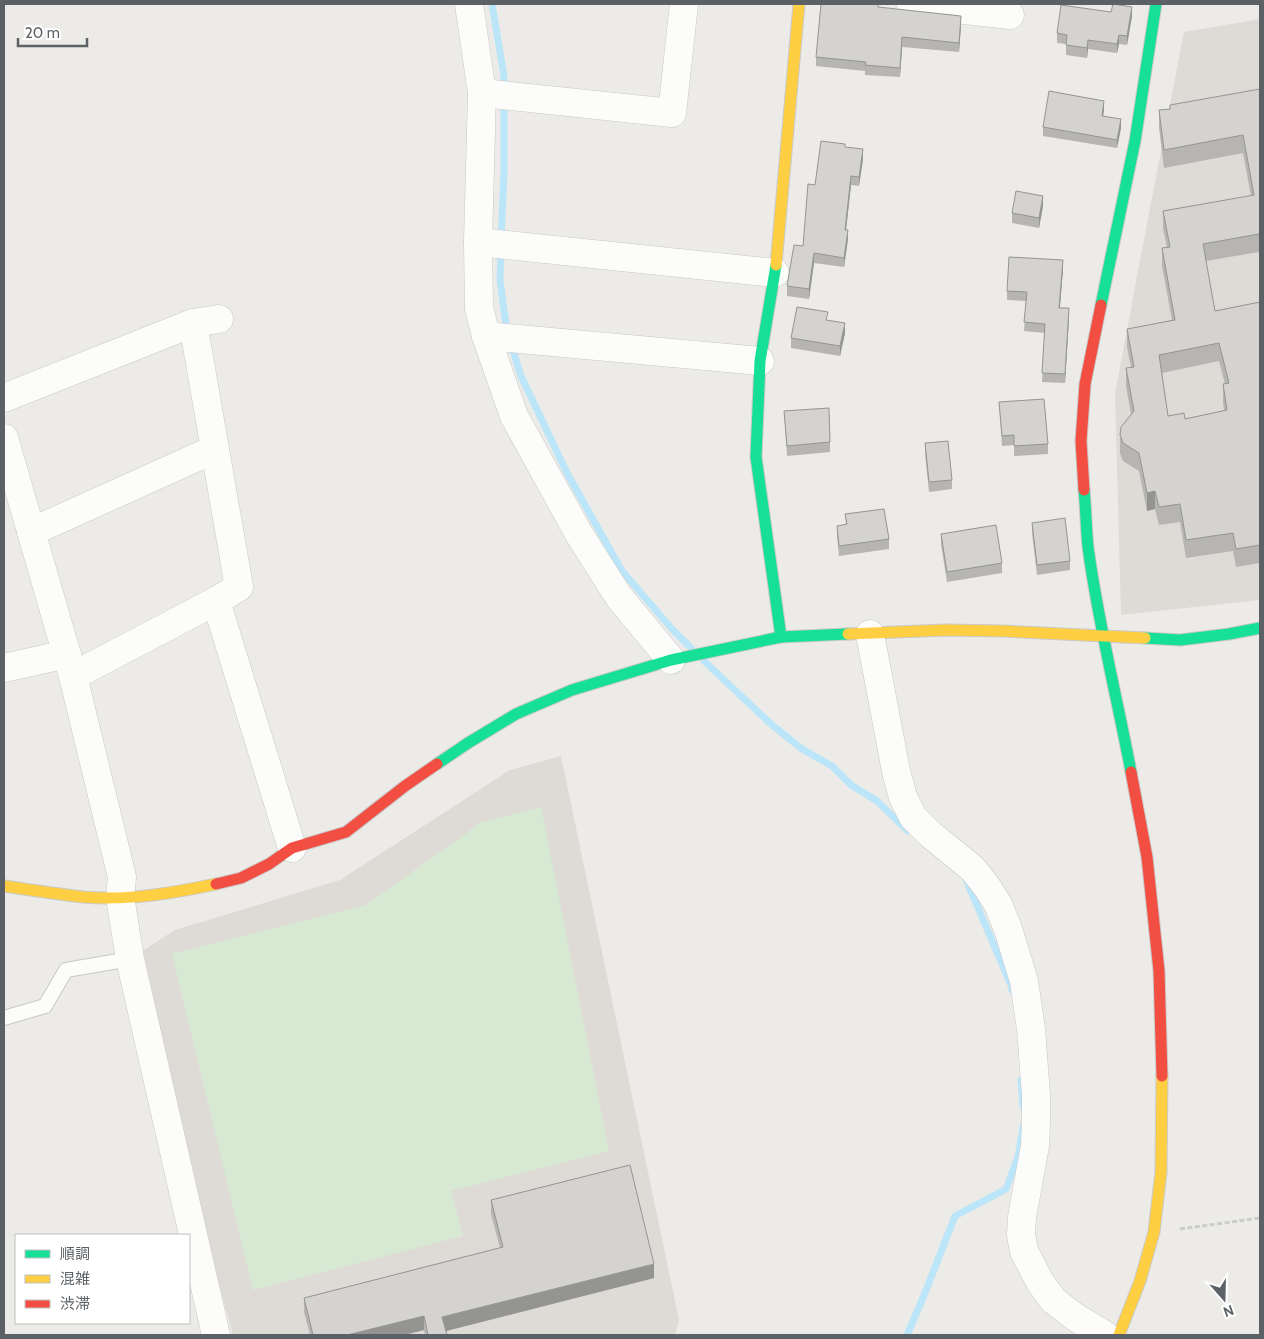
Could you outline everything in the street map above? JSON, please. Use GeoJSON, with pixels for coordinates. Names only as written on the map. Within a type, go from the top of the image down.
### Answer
{"type":"FeatureCollection","features":[{"type":"Feature","properties":{"kind":"street"},"geometry":{"type":"LineString","coordinates":[[470,4],[482,93],[478,242],[479,308],[486,336],[514,416],[579,534],[619,597],[671,660]]}},
{"type":"Feature","properties":{"kind":"street"},"geometry":{"type":"LineString","coordinates":[[482,93],[672,113],[684,4]]}},
{"type":"Feature","properties":{"kind":"street"},"geometry":{"type":"LineString","coordinates":[[781,637],[756,457],[760,361],[775,274],[800,4]]}},
{"type":"Feature","properties":{"kind":"street"},"geometry":{"type":"LineString","coordinates":[[911,4],[1010,15]]}},
{"type":"Feature","properties":{"kind":"street"},"geometry":{"type":"LineString","coordinates":[[1119,1335],[1140,1280],[1154,1232],[1161,1172],[1163,1091],[1160,971],[1147,857],[1121,717],[1103,636],[1088,546],[1081,441],[1085,384],[1135,141],[1156,4]]}},
{"type":"Feature","properties":{"kind":"street"},"geometry":{"type":"LineString","coordinates":[[478,242],[775,274]]}},
{"type":"Feature","properties":{"kind":"street"},"geometry":{"type":"LineString","coordinates":[[4,398],[206,321],[214,449],[239,587],[216,602],[70,665],[4,668]]}},
{"type":"Feature","properties":{"kind":"street"},"geometry":{"type":"LineString","coordinates":[[486,336],[760,361]]}},
{"type":"Feature","properties":{"kind":"street"},"geometry":{"type":"LineString","coordinates":[[4,438],[70,665],[122,877],[120,897],[130,959],[216,1335]]}},
{"type":"Feature","properties":{"kind":"street"},"geometry":{"type":"LineString","coordinates":[[31,532],[214,449]]}},
{"type":"Feature","properties":{"kind":"street"},"geometry":{"type":"LineString","coordinates":[[216,602],[292,848]]}},
{"type":"Feature","properties":{"kind":"street"},"geometry":{"type":"LineString","coordinates":[[4,886],[86,897],[120,897],[173,893],[241,878],[269,864],[292,848],[346,832],[405,786],[468,743],[516,714],[572,690],[671,660],[781,637],[946,630],[1180,640],[1260,628]]}},
{"type":"Feature","properties":{"kind":"street"},"geometry":{"type":"LineString","coordinates":[[870,634],[896,771],[903,797],[913,817],[930,834],[973,869],[987,887],[998,904],[1008,929],[1024,981],[1031,1029],[1036,1095],[1035,1146],[1020,1235],[1024,1250],[1040,1282],[1053,1300],[1075,1317],[1104,1335]]}},
{"type":"Feature","properties":{"kind":"lane"},"geometry":{"type":"LineString","coordinates":[[4,1018],[45,1006],[66,970],[130,959]]}},
{"type":"Feature","properties":{"kind":"path"},"geometry":{"type":"LineString","coordinates":[[1154,1232],[1260,1218]]}},
{"type":"Feature","properties":{"kind":"shaded area"},"geometry":{"type":"Polygon","coordinates":[[[1260,19],[1260,600],[1121,615],[1115,394],[1184,32],[1260,19]]]}},
{"type":"Feature","properties":{"kind":"shaded area"},"geometry":{"type":"Polygon","coordinates":[[[561,756],[679,1320],[675,1335],[233,1335],[130,959],[175,930],[340,880],[510,770],[561,756]]]}},
{"type":"Feature","properties":{"kind":"green space"},"geometry":{"type":"Polygon","coordinates":[[[541,807],[609,1151],[451,1191],[463,1236],[253,1290],[172,954],[366,905],[482,822],[541,807]]]}},
{"type":"Feature","properties":{"kind":"building"},"geometry":{"type":"Polygon","coordinates":[[[821,4],[878,4],[878,7],[961,16],[959,43],[902,37],[900,68],[865,65],[866,62],[816,57],[821,4]]]}},
{"type":"Feature","properties":{"kind":"building"},"geometry":{"type":"Polygon","coordinates":[[[1113,4],[1132,7],[1127,36],[1119,35],[1117,44],[1088,40],[1087,48],[1066,45],[1067,35],[1057,33],[1061,5],[1111,12],[1113,4]]]}},
{"type":"Feature","properties":{"kind":"building"},"geometry":{"type":"Polygon","coordinates":[[[1260,89],[1260,241],[1259,234],[1203,244],[1215,311],[1260,302],[1260,545],[1236,549],[1233,533],[1186,540],[1180,504],[1159,507],[1155,491],[1147,493],[1139,453],[1123,443],[1120,435],[1121,427],[1134,411],[1126,368],[1134,367],[1127,329],[1175,320],[1162,248],[1170,247],[1163,211],[1254,195],[1243,135],[1164,150],[1159,110],[1170,109],[1170,105],[1260,89]],[[1219,343],[1159,355],[1168,416],[1184,413],[1185,419],[1227,410],[1223,384],[1229,383],[1219,343]]]}},
{"type":"Feature","properties":{"kind":"building"},"geometry":{"type":"Polygon","coordinates":[[[1049,91],[1104,101],[1102,116],[1121,119],[1117,140],[1043,127],[1049,91]]]}},
{"type":"Feature","properties":{"kind":"building"},"geometry":{"type":"Polygon","coordinates":[[[821,141],[845,144],[845,147],[863,149],[859,177],[851,176],[845,230],[848,230],[844,258],[814,253],[809,289],[787,286],[794,245],[803,246],[808,184],[815,185],[821,141]]]}},
{"type":"Feature","properties":{"kind":"building"},"geometry":{"type":"Polygon","coordinates":[[[1016,191],[1043,196],[1039,218],[1012,213],[1016,191]]]}},
{"type":"Feature","properties":{"kind":"building"},"geometry":{"type":"Polygon","coordinates":[[[1009,257],[1063,260],[1059,308],[1069,308],[1065,374],[1042,373],[1045,324],[1024,322],[1027,292],[1007,291],[1009,257]]]}},
{"type":"Feature","properties":{"kind":"building"},"geometry":{"type":"Polygon","coordinates":[[[797,307],[828,312],[826,320],[845,323],[840,346],[791,338],[797,307]]]}},
{"type":"Feature","properties":{"kind":"building"},"geometry":{"type":"Polygon","coordinates":[[[1044,399],[1048,444],[1014,446],[1014,435],[1002,436],[999,402],[1044,399]]]}},
{"type":"Feature","properties":{"kind":"building"},"geometry":{"type":"Polygon","coordinates":[[[829,408],[830,442],[787,446],[784,411],[829,408]]]}},
{"type":"Feature","properties":{"kind":"building"},"geometry":{"type":"Polygon","coordinates":[[[948,441],[952,480],[929,482],[925,443],[948,441]]]}},
{"type":"Feature","properties":{"kind":"building"},"geometry":{"type":"Polygon","coordinates":[[[884,509],[889,539],[839,546],[837,526],[847,524],[845,514],[884,509]]]}},
{"type":"Feature","properties":{"kind":"building"},"geometry":{"type":"Polygon","coordinates":[[[1065,518],[1070,561],[1037,565],[1032,523],[1065,518]]]}},
{"type":"Feature","properties":{"kind":"building"},"geometry":{"type":"Polygon","coordinates":[[[996,525],[1002,563],[947,572],[941,534],[996,525]]]}},
{"type":"Feature","properties":{"kind":"building"},"geometry":{"type":"Polygon","coordinates":[[[630,1165],[654,1264],[442,1317],[447,1335],[428,1335],[424,1316],[347,1335],[313,1335],[304,1298],[503,1247],[491,1200],[630,1165]]]}},
{"type":"Feature","properties":{"kind":"waterway"},"geometry":{"type":"LineString","coordinates":[[492,4],[504,76],[504,90]]}},
{"type":"Feature","properties":{"kind":"waterway"},"geometry":{"type":"LineString","coordinates":[[501,240],[504,173],[504,101]]}},
{"type":"Feature","properties":{"kind":"waterway"},"geometry":{"type":"LineString","coordinates":[[501,250],[500,280],[507,332]]}},
{"type":"Feature","properties":{"kind":"waterway"},"geometry":{"type":"LineString","coordinates":[[511,344],[521,376],[567,473],[622,571],[691,648]]}},
{"type":"Feature","properties":{"kind":"waterway"},"geometry":{"type":"LineString","coordinates":[[704,661],[772,725],[802,749],[832,766],[851,785],[877,801],[908,831]]}},
{"type":"Feature","properties":{"kind":"waterway"},"geometry":{"type":"LineString","coordinates":[[967,882],[1012,990]]}},
{"type":"Feature","properties":{"kind":"waterway"},"geometry":{"type":"LineString","coordinates":[[1021,1080],[1023,1106]]}},
{"type":"Feature","properties":{"kind":"waterway"},"geometry":{"type":"LineString","coordinates":[[907,1335],[955,1216],[1006,1189],[1018,1157],[1023,1127]]}},
{"type":"Feature","properties":{"kind":"traffic: fast"},"geometry":{"type":"LineString","coordinates":[[1101,305],[1135,141],[1156,4]]}},
{"type":"Feature","properties":{"kind":"traffic: fast"},"geometry":{"type":"LineString","coordinates":[[776,265],[760,361],[756,457],[781,637]]}},
{"type":"Feature","properties":{"kind":"traffic: fast"},"geometry":{"type":"LineString","coordinates":[[1084,490],[1092,575],[1131,772]]}},
{"type":"Feature","properties":{"kind":"traffic: fast"},"geometry":{"type":"LineString","coordinates":[[1145,638],[1180,640],[1260,628]]}},
{"type":"Feature","properties":{"kind":"traffic: fast"},"geometry":{"type":"LineString","coordinates":[[437,764],[516,714],[572,690],[671,660],[781,637],[848,634]]}},
{"type":"Feature","properties":{"kind":"traffic: slow"},"geometry":{"type":"LineString","coordinates":[[776,265],[799,4]]}},
{"type":"Feature","properties":{"kind":"traffic: slow"},"geometry":{"type":"LineString","coordinates":[[848,634],[946,630],[1145,638]]}},
{"type":"Feature","properties":{"kind":"traffic: slow"},"geometry":{"type":"LineString","coordinates":[[4,886],[83,897],[116,898],[167,893],[216,884]]}},
{"type":"Feature","properties":{"kind":"traffic: slow"},"geometry":{"type":"LineString","coordinates":[[1119,1335],[1140,1281],[1154,1232],[1161,1172],[1162,1076]]}},
{"type":"Feature","properties":{"kind":"traffic: jam"},"geometry":{"type":"LineString","coordinates":[[1084,490],[1081,441],[1085,384],[1101,305]]}},
{"type":"Feature","properties":{"kind":"traffic: jam"},"geometry":{"type":"LineString","coordinates":[[216,884],[241,878],[269,864],[292,848],[346,832],[405,786],[437,764]]}},
{"type":"Feature","properties":{"kind":"traffic: jam"},"geometry":{"type":"LineString","coordinates":[[1131,772],[1147,857],[1159,971],[1162,1076]]}}]}
